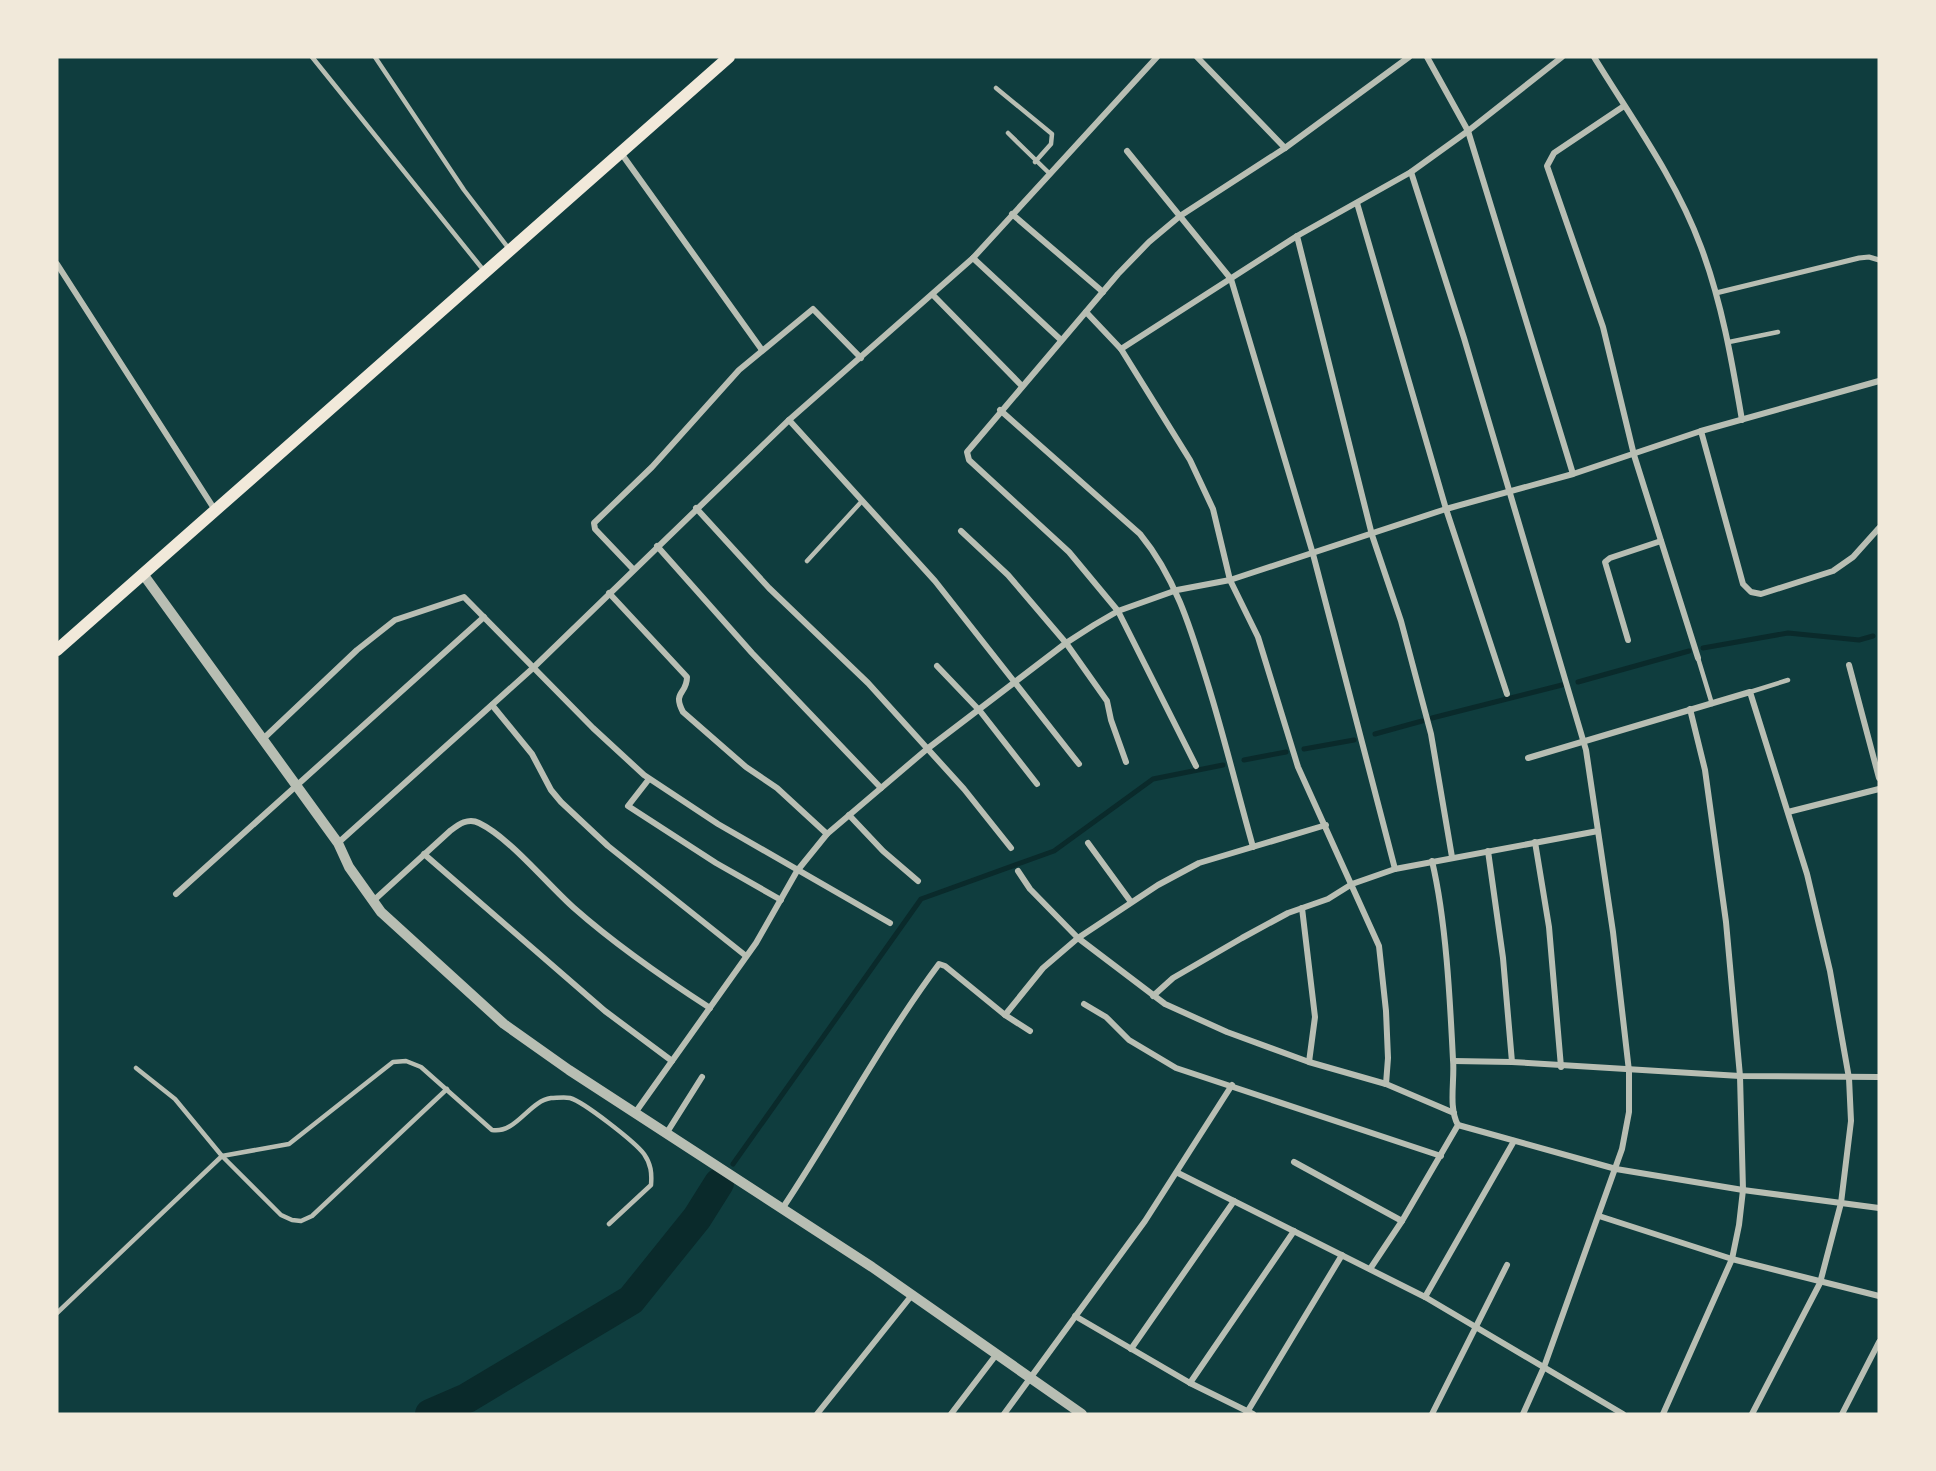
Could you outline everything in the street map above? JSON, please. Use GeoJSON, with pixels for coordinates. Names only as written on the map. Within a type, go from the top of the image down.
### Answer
{"type":"FeatureCollection","features":[{"type":"Feature","properties":{"kind":"main road"},"geometry":{"type":"LineString","coordinates":[[57,650],[729,57]]}},
{"type":"Feature","properties":{"kind":"street"},"geometry":{"type":"LineString","coordinates":[[338,843],[533,668],[789,420],[973,258],[1157,57]]}},
{"type":"Feature","properties":{"kind":"street"},"geometry":{"type":"LineString","coordinates":[[1197,57],[1285,148]]}},
{"type":"Feature","properties":{"kind":"street"},"geometry":{"type":"LineString","coordinates":[[1196,766],[1118,612],[1069,552],[967,456],[1000,410],[1149,242],[1180,216],[1285,148],[1409,57]]}},
{"type":"Feature","properties":{"kind":"street"},"geometry":{"type":"LineString","coordinates":[[1427,57],[1468,131],[1573,474]]}},
{"type":"Feature","properties":{"kind":"street"},"geometry":{"type":"LineString","coordinates":[[1121,349],[1297,236],[1411,172],[1563,57]]}},
{"type":"Feature","properties":{"kind":"street"},"geometry":{"type":"LineString","coordinates":[[1594,57],[1679,198],[1701,247],[1729,342],[1742,420]]}},
{"type":"Feature","properties":{"kind":"street"},"geometry":{"type":"LineString","coordinates":[[1624,106],[1554,153],[1547,166],[1603,327],[1634,455],[1698,658]]}},
{"type":"Feature","properties":{"kind":"street"},"geometry":{"type":"LineString","coordinates":[[1127,151],[1231,279],[1313,554],[1395,869]]}},
{"type":"Feature","properties":{"kind":"street"},"geometry":{"type":"LineString","coordinates":[[621,153],[762,350]]}},
{"type":"Feature","properties":{"kind":"street"},"geometry":{"type":"LineString","coordinates":[[1411,172],[1464,338],[1584,743],[1594,796],[1629,1071],[1627,1128],[1616,1169],[1544,1368],[1523,1414]]}},
{"type":"Feature","properties":{"kind":"street"},"geometry":{"type":"LineString","coordinates":[[1357,203],[1446,509],[1507,694]]}},
{"type":"Feature","properties":{"kind":"street"},"geometry":{"type":"LineString","coordinates":[[1012,214],[1103,292]]}},
{"type":"Feature","properties":{"kind":"street"},"geometry":{"type":"LineString","coordinates":[[1297,236],[1372,535],[1401,621],[1431,734],[1452,857]]}},
{"type":"Feature","properties":{"kind":"street"},"geometry":{"type":"LineString","coordinates":[[1716,293],[1859,258],[1869,257],[1879,260]]}},
{"type":"Feature","properties":{"kind":"street"},"geometry":{"type":"LineString","coordinates":[[973,258],[1061,340]]}},
{"type":"Feature","properties":{"kind":"street"},"geometry":{"type":"LineString","coordinates":[[57,264],[215,510]]}},
{"type":"Feature","properties":{"kind":"street"},"geometry":{"type":"LineString","coordinates":[[933,295],[1022,386]]}},
{"type":"Feature","properties":{"kind":"street"},"geometry":{"type":"LineString","coordinates":[[633,569],[595,530],[594,523],[647,472],[739,370],[813,309],[861,358]]}},
{"type":"Feature","properties":{"kind":"street"},"geometry":{"type":"LineString","coordinates":[[1086,312],[1121,349],[1205,488],[1213,509],[1230,580],[1258,637],[1298,767],[1379,946],[1386,1011],[1388,1058],[1386,1084]]}},
{"type":"Feature","properties":{"kind":"street"},"geometry":{"type":"LineString","coordinates":[[635,1113],[746,956],[797,871],[827,834],[927,748],[980,711],[1015,681],[1066,643],[1118,612],[1177,590],[1230,580],[1446,509],[1573,474],[1701,431],[1879,381]]}},
{"type":"Feature","properties":{"kind":"street"},"geometry":{"type":"LineString","coordinates":[[1000,410],[1140,534],[1155,551],[1177,590],[1218,715],[1253,847]]}},
{"type":"Feature","properties":{"kind":"street"},"geometry":{"type":"LineString","coordinates":[[789,420],[935,581],[1079,764]]}},
{"type":"Feature","properties":{"kind":"street"},"geometry":{"type":"LineString","coordinates":[[1701,431],[1743,584],[1751,592],[1761,594],[1833,571],[1853,557],[1879,528]]}},
{"type":"Feature","properties":{"kind":"street"},"geometry":{"type":"LineString","coordinates":[[696,508],[769,588],[868,683],[927,748],[1011,848]]}},
{"type":"Feature","properties":{"kind":"street"},"geometry":{"type":"LineString","coordinates":[[961,531],[1008,575],[1066,643],[1107,701],[1111,720],[1126,762]]}},
{"type":"Feature","properties":{"kind":"street"},"geometry":{"type":"LineString","coordinates":[[1628,640],[1605,562],[1610,558],[1661,541]]}},
{"type":"Feature","properties":{"kind":"street"},"geometry":{"type":"LineString","coordinates":[[657,546],[752,653],[881,788]]}},
{"type":"Feature","properties":{"kind":"street"},"geometry":{"type":"LineString","coordinates":[[143,574],[338,843],[349,867],[372,902],[407,939],[504,1024],[666,1134],[912,1295],[1082,1414]]}},
{"type":"Feature","properties":{"kind":"street"},"geometry":{"type":"LineString","coordinates":[[609,593],[687,677],[687,684],[678,696],[683,712],[746,767],[777,788],[827,834]]}},
{"type":"Feature","properties":{"kind":"street"},"geometry":{"type":"LineString","coordinates":[[262,740],[357,650],[395,620],[459,597],[468,598],[533,668],[593,728],[649,779],[718,824],[890,923]]}},
{"type":"Feature","properties":{"kind":"street"},"geometry":{"type":"LineString","coordinates":[[176,894],[484,617]]}},
{"type":"Feature","properties":{"kind":"street"},"geometry":{"type":"LineString","coordinates":[[1849,665],[1879,778]]}},
{"type":"Feature","properties":{"kind":"street"},"geometry":{"type":"LineString","coordinates":[[937,666],[980,711],[1037,784]]}},
{"type":"Feature","properties":{"kind":"street"},"geometry":{"type":"LineString","coordinates":[[1528,758],[1750,692],[1807,874],[1830,971],[1849,1078],[1851,1121],[1841,1203],[1820,1283],[1752,1414]]}},
{"type":"Feature","properties":{"kind":"street"},"geometry":{"type":"LineString","coordinates":[[492,705],[532,754],[546,781],[561,802],[608,846],[746,956]]}},
{"type":"Feature","properties":{"kind":"street"},"geometry":{"type":"LineString","coordinates":[[1664,1414],[1732,1259],[1743,1190],[1740,1076],[1716,841],[1705,770],[1690,709]]}},
{"type":"Feature","properties":{"kind":"street"},"geometry":{"type":"LineString","coordinates":[[649,779],[628,806],[716,863],[781,900]]}},
{"type":"Feature","properties":{"kind":"street"},"geometry":{"type":"LineString","coordinates":[[1788,812],[1879,789]]}},
{"type":"Feature","properties":{"kind":"street"},"geometry":{"type":"LineString","coordinates":[[849,815],[883,851],[918,881]]}},
{"type":"Feature","properties":{"kind":"street"},"geometry":{"type":"LineString","coordinates":[[372,902],[462,823],[478,822],[504,841],[573,907],[638,962],[710,1008]]}},
{"type":"Feature","properties":{"kind":"street"},"geometry":{"type":"LineString","coordinates":[[1005,1015],[1043,968],[1078,938],[1131,902],[1199,862],[1326,825]]}},
{"type":"Feature","properties":{"kind":"street"},"geometry":{"type":"LineString","coordinates":[[1153,996],[1186,970],[1302,908],[1328,899],[1352,884],[1395,869],[1432,861],[1598,831]]}},
{"type":"Feature","properties":{"kind":"street"},"geometry":{"type":"LineString","coordinates":[[1535,842],[1549,927],[1561,1067]]}},
{"type":"Feature","properties":{"kind":"street"},"geometry":{"type":"LineString","coordinates":[[1088,843],[1131,902]]}},
{"type":"Feature","properties":{"kind":"street"},"geometry":{"type":"LineString","coordinates":[[1488,851],[1503,958],[1512,1062]]}},
{"type":"Feature","properties":{"kind":"street"},"geometry":{"type":"LineString","coordinates":[[424,854],[605,1011],[672,1061]]}},
{"type":"Feature","properties":{"kind":"street"},"geometry":{"type":"LineString","coordinates":[[1370,1269],[1402,1221],[1458,1125],[1454,1113],[1454,1061],[1442,935],[1432,861]]}},
{"type":"Feature","properties":{"kind":"street"},"geometry":{"type":"LineString","coordinates":[[1018,870],[1030,889],[1078,938],[1153,996],[1227,1032],[1310,1062],[1386,1084],[1454,1113]]}},
{"type":"Feature","properties":{"kind":"street"},"geometry":{"type":"LineString","coordinates":[[1302,908],[1315,1017],[1310,1062]]}},
{"type":"Feature","properties":{"kind":"street"},"geometry":{"type":"LineString","coordinates":[[782,1209],[840,1121],[869,1067],[939,964],[945,966],[1005,1015],[1030,1031]]}},
{"type":"Feature","properties":{"kind":"street"},"geometry":{"type":"LineString","coordinates":[[1084,1004],[1106,1017],[1129,1040],[1176,1068],[1441,1156]]}},
{"type":"Feature","properties":{"kind":"street"},"geometry":{"type":"LineString","coordinates":[[1454,1061],[1512,1062],[1561,1067],[1740,1076],[1879,1077]]}},
{"type":"Feature","properties":{"kind":"street"},"geometry":{"type":"LineString","coordinates":[[666,1134],[702,1077]]}},
{"type":"Feature","properties":{"kind":"street"},"geometry":{"type":"LineString","coordinates":[[1004,1414],[1178,1173],[1232,1085]]}},
{"type":"Feature","properties":{"kind":"street"},"geometry":{"type":"LineString","coordinates":[[1458,1125],[1616,1169],[1743,1190],[1879,1208]]}},
{"type":"Feature","properties":{"kind":"street"},"geometry":{"type":"LineString","coordinates":[[1425,1297],[1514,1141]]}},
{"type":"Feature","properties":{"kind":"street"},"geometry":{"type":"LineString","coordinates":[[1294,1162],[1402,1221]]}},
{"type":"Feature","properties":{"kind":"street"},"geometry":{"type":"LineString","coordinates":[[1178,1173],[1425,1297],[1623,1414]]}},
{"type":"Feature","properties":{"kind":"street"},"geometry":{"type":"LineString","coordinates":[[1131,1349],[1234,1201]]}},
{"type":"Feature","properties":{"kind":"street"},"geometry":{"type":"LineString","coordinates":[[1599,1216],[1732,1259],[1879,1296]]}},
{"type":"Feature","properties":{"kind":"street"},"geometry":{"type":"LineString","coordinates":[[1190,1383],[1294,1231]]}},
{"type":"Feature","properties":{"kind":"street"},"geometry":{"type":"LineString","coordinates":[[1075,1316],[1190,1383],[1249,1413],[1342,1255]]}},
{"type":"Feature","properties":{"kind":"street"},"geometry":{"type":"LineString","coordinates":[[1432,1414],[1507,1265]]}},
{"type":"Feature","properties":{"kind":"street"},"geometry":{"type":"LineString","coordinates":[[817,1414],[912,1295]]}},
{"type":"Feature","properties":{"kind":"street"},"geometry":{"type":"LineString","coordinates":[[1842,1414],[1879,1342]]}},
{"type":"Feature","properties":{"kind":"street"},"geometry":{"type":"LineString","coordinates":[[951,1414],[996,1355]]}},
{"type":"Feature","properties":{"kind":"lane"},"geometry":{"type":"LineString","coordinates":[[312,57],[485,272]]}},
{"type":"Feature","properties":{"kind":"lane"},"geometry":{"type":"LineString","coordinates":[[375,57],[464,190],[509,250]]}},
{"type":"Feature","properties":{"kind":"lane"},"geometry":{"type":"LineString","coordinates":[[996,88],[1052,134],[1051,144],[1035,162]]}},
{"type":"Feature","properties":{"kind":"lane"},"geometry":{"type":"LineString","coordinates":[[1008,133],[1035,162],[1049,173]]}},
{"type":"Feature","properties":{"kind":"lane"},"geometry":{"type":"LineString","coordinates":[[1729,342],[1778,332]]}},
{"type":"Feature","properties":{"kind":"lane"},"geometry":{"type":"LineString","coordinates":[[807,561],[861,501]]}},
{"type":"Feature","properties":{"kind":"lane"},"geometry":{"type":"LineString","coordinates":[[1698,658],[1712,704]]}},
{"type":"Feature","properties":{"kind":"lane"},"geometry":{"type":"LineString","coordinates":[[1750,692],[1788,680]]}},
{"type":"Feature","properties":{"kind":"lane"},"geometry":{"type":"LineString","coordinates":[[57,1313],[222,1156],[289,1144],[393,1062],[406,1061],[421,1067],[492,1130],[499,1131],[509,1127],[549,1098],[570,1098],[607,1121],[643,1153],[652,1169],[651,1185],[609,1224]]}},
{"type":"Feature","properties":{"kind":"lane"},"geometry":{"type":"LineString","coordinates":[[136,1068],[175,1099],[222,1156],[281,1215],[301,1221],[325,1205],[447,1089]]}},
{"type":"Feature","properties":{"kind":"waterway"},"geometry":{"type":"LineString","coordinates":[[1703,648],[1788,633],[1859,640],[1873,636]]}},
{"type":"Feature","properties":{"kind":"waterway"},"geometry":{"type":"LineString","coordinates":[[1578,682],[1689,651]]}},
{"type":"Feature","properties":{"kind":"waterway"},"geometry":{"type":"LineString","coordinates":[[1432,718],[1562,685]]}},
{"type":"Feature","properties":{"kind":"waterway"},"geometry":{"type":"LineString","coordinates":[[1375,734],[1422,721]]}},
{"type":"Feature","properties":{"kind":"waterway"},"geometry":{"type":"LineString","coordinates":[[1304,749],[1354,740]]}},
{"type":"Feature","properties":{"kind":"waterway"},"geometry":{"type":"LineString","coordinates":[[1244,760],[1286,752]]}},
{"type":"Feature","properties":{"kind":"waterway"},"geometry":{"type":"LineString","coordinates":[[733,1164],[921,899],[1054,851],[1153,779],[1223,765]]}},
{"type":"Feature","properties":{"kind":"waterway"},"geometry":{"type":"LineString","coordinates":[[430,1414],[467,1398],[631,1300],[697,1218],[719,1183]]}}]}
